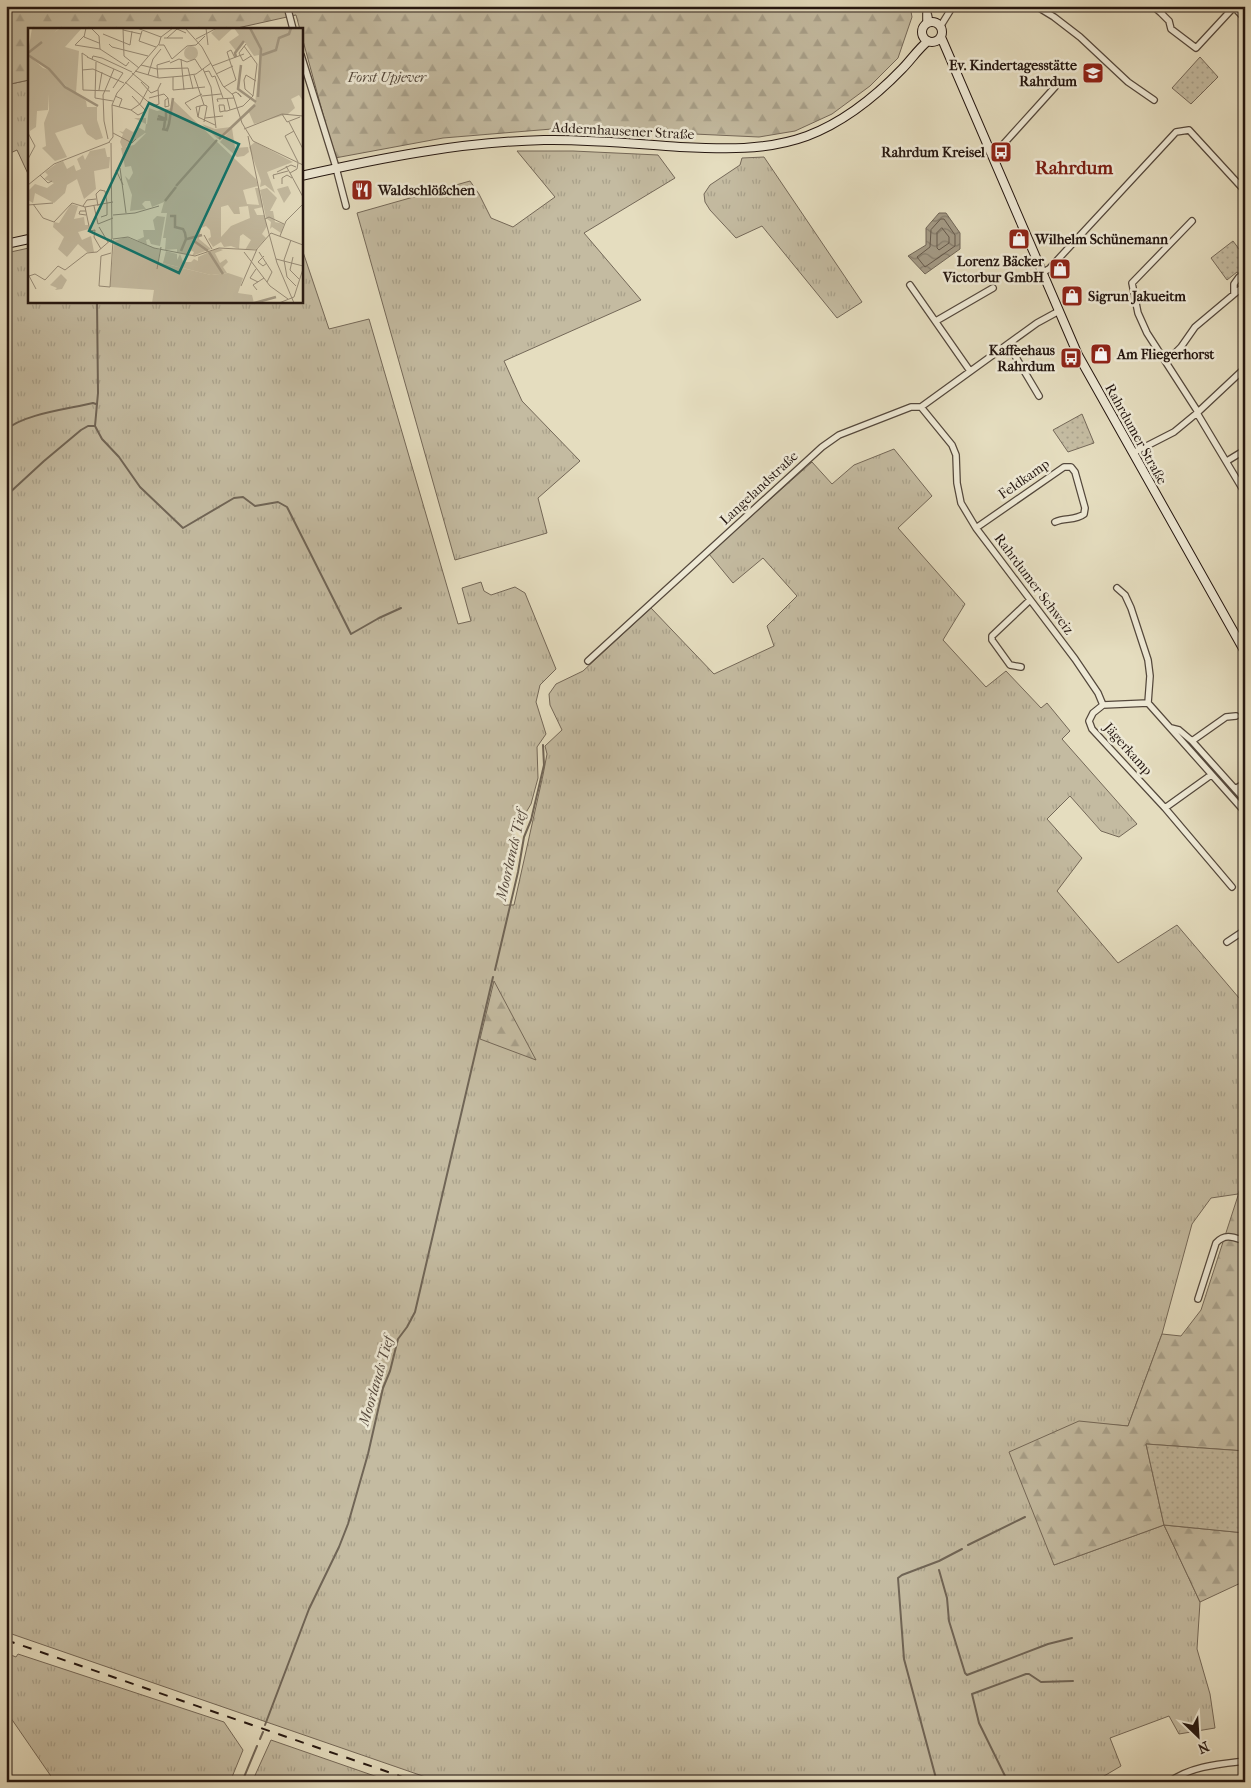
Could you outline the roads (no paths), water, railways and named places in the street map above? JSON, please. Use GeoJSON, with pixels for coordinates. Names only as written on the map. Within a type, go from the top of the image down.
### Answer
{"type":"FeatureCollection","features":[{"type":"Feature","properties":{"kind":"street"},"geometry":{"type":"LineString","coordinates":[[287,6],[293,28]]}},
{"type":"Feature","properties":{"kind":"street"},"geometry":{"type":"LineString","coordinates":[[926,7],[928,23],[922,31],[932,40],[952,6]]}},
{"type":"Feature","properties":{"kind":"street"},"geometry":{"type":"LineString","coordinates":[[1036,6],[1080,37],[1128,82],[1154,100]]}},
{"type":"Feature","properties":{"kind":"street"},"geometry":{"type":"LineString","coordinates":[[1153,6],[1169,21],[1172,29],[1196,48],[1234,7],[1245,19]]}},
{"type":"Feature","properties":{"kind":"street"},"geometry":{"type":"LineString","coordinates":[[1161,13],[1166,6]]}},
{"type":"Feature","properties":{"kind":"street"},"geometry":{"type":"LineString","coordinates":[[928,23],[935,23],[940,27]]}},
{"type":"Feature","properties":{"kind":"street","name":"Addernhausener Straße"},"geometry":{"type":"LineString","coordinates":[[302,176],[416,152],[508,142],[545,140],[592,141],[737,149],[770,146],[807,136],[833,124],[854,111],[885,86],[916,53],[932,40]]}},
{"type":"Feature","properties":{"kind":"street","name":"Rahrdumer Straße"},"geometry":{"type":"LineString","coordinates":[[932,40],[948,56],[1078,355],[1245,652]]}},
{"type":"Feature","properties":{"kind":"street"},"geometry":{"type":"LineString","coordinates":[[302,58],[346,206]]}},
{"type":"Feature","properties":{"kind":"street"},"geometry":{"type":"LineString","coordinates":[[991,152],[999,149],[1055,87]]}},
{"type":"Feature","properties":{"kind":"street"},"geometry":{"type":"LineString","coordinates":[[1042,272],[1049,269],[1176,132],[1189,130],[1245,191]]}},
{"type":"Feature","properties":{"kind":"street"},"geometry":{"type":"LineString","coordinates":[[1192,221],[1132,283],[1138,313],[1147,333],[1198,413],[1245,493]]}},
{"type":"Feature","properties":{"kind":"street"},"geometry":{"type":"LineString","coordinates":[[6,244],[28,239]]}},
{"type":"Feature","properties":{"kind":"street"},"geometry":{"type":"LineString","coordinates":[[1234,294],[1238,277],[1245,278]]}},
{"type":"Feature","properties":{"kind":"street"},"geometry":{"type":"LineString","coordinates":[[910,285],[970,372]]}},
{"type":"Feature","properties":{"kind":"street"},"geometry":{"type":"LineString","coordinates":[[1166,362],[1181,347],[1195,327],[1245,285]]}},
{"type":"Feature","properties":{"kind":"street"},"geometry":{"type":"LineString","coordinates":[[936,321],[993,288]]}},
{"type":"Feature","properties":{"kind":"street","name":"Langelandstraße"},"geometry":{"type":"LineString","coordinates":[[588,661],[822,447],[840,435],[911,407],[921,407],[1037,323],[1059,311]]}},
{"type":"Feature","properties":{"kind":"street"},"geometry":{"type":"LineString","coordinates":[[1008,344],[1039,396]]}},
{"type":"Feature","properties":{"kind":"street"},"geometry":{"type":"LineString","coordinates":[[1133,453],[1174,432],[1198,413],[1245,368]]}},
{"type":"Feature","properties":{"kind":"street","name":"Rahrdumer Schweiz"},"geometry":{"type":"LineString","coordinates":[[921,407],[952,445],[956,455],[957,483],[961,503],[976,528],[1075,659],[1098,693],[1103,705]]}},
{"type":"Feature","properties":{"kind":"street"},"geometry":{"type":"LineString","coordinates":[[1227,462],[1245,450]]}},
{"type":"Feature","properties":{"kind":"street","name":"Feldkamp"},"geometry":{"type":"LineString","coordinates":[[976,528],[1064,467],[1071,467],[1075,472],[1085,508],[1084,514],[1078,518],[1062,518],[1055,522]]}},
{"type":"Feature","properties":{"kind":"street"},"geometry":{"type":"LineString","coordinates":[[1117,588],[1125,595],[1131,608],[1148,660],[1150,676],[1148,703],[1245,812]]}},
{"type":"Feature","properties":{"kind":"street"},"geometry":{"type":"LineString","coordinates":[[1022,667],[1010,665],[992,640],[992,636],[1030,600]]}},
{"type":"Feature","properties":{"kind":"street"},"geometry":{"type":"LineString","coordinates":[[1103,705],[1148,703]]}},
{"type":"Feature","properties":{"kind":"street","name":"Jägerkamp"},"geometry":{"type":"LineString","coordinates":[[1103,705],[1093,713],[1089,721],[1092,729],[1165,808],[1232,887]]}},
{"type":"Feature","properties":{"kind":"street"},"geometry":{"type":"LineString","coordinates":[[1192,741],[1226,717],[1236,716]]}},
{"type":"Feature","properties":{"kind":"street"},"geometry":{"type":"LineString","coordinates":[[1171,728],[1180,730],[1192,741],[1245,800]]}},
{"type":"Feature","properties":{"kind":"street"},"geometry":{"type":"LineString","coordinates":[[1165,808],[1211,775]]}},
{"type":"Feature","properties":{"kind":"street"},"geometry":{"type":"LineString","coordinates":[[1235,789],[1245,782]]}},
{"type":"Feature","properties":{"kind":"street"},"geometry":{"type":"LineString","coordinates":[[1227,942],[1245,930]]}},
{"type":"Feature","properties":{"kind":"street"},"geometry":{"type":"LineString","coordinates":[[1198,1299],[1216,1243],[1222,1237],[1230,1236],[1245,1241]]}},
{"type":"Feature","properties":{"kind":"street"},"geometry":{"type":"LineString","coordinates":[[1245,1622],[1243,1628],[1245,1682]]}},
{"type":"Feature","properties":{"kind":"street"},"geometry":{"type":"LineString","coordinates":[[1169,1782],[1190,1770],[1245,1761]]}},
{"type":"Feature","properties":{"kind":"water"},"geometry":{"type":"Polygon","coordinates":[[[939,213],[946,213],[960,233],[960,249],[925,274],[908,256],[926,245],[926,228],[939,213]]]}},
{"type":"Feature","properties":{"kind":"waterway"},"geometry":{"type":"LineString","coordinates":[[97,302],[98,393],[95,426],[102,439],[119,457],[140,487],[183,528],[234,498],[243,497],[255,506],[278,502],[287,507],[351,634],[401,608]]}},
{"type":"Feature","properties":{"kind":"waterway"},"geometry":{"type":"LineString","coordinates":[[6,430],[14,424],[35,416],[93,403],[96,404]]}},
{"type":"Feature","properties":{"kind":"waterway"},"geometry":{"type":"LineString","coordinates":[[6,496],[81,430],[88,426],[95,426]]}},
{"type":"Feature","properties":{"kind":"waterway","name":"Moorlands Tief"},"geometry":{"type":"LineString","coordinates":[[495,970],[518,872],[524,837],[531,820],[544,765],[543,745]]}},
{"type":"Feature","properties":{"kind":"waterway","name":"Moorlands Tief"},"geometry":{"type":"LineString","coordinates":[[265,1725],[309,1609],[348,1524],[368,1454],[383,1388],[390,1371],[398,1339],[415,1312],[493,977]]}},
{"type":"Feature","properties":{"kind":"waterway"},"geometry":{"type":"LineString","coordinates":[[968,1545],[1025,1517]]}},
{"type":"Feature","properties":{"kind":"waterway"},"geometry":{"type":"LineString","coordinates":[[937,1782],[904,1659],[898,1578],[962,1549]]}},
{"type":"Feature","properties":{"kind":"waterway"},"geometry":{"type":"LineString","coordinates":[[939,1570],[947,1598],[949,1621],[967,1675],[1048,1644],[1072,1638]]}},
{"type":"Feature","properties":{"kind":"waterway"},"geometry":{"type":"LineString","coordinates":[[1008,1782],[979,1723],[972,1694],[1026,1674],[1041,1682],[1073,1681]]}},
{"type":"Feature","properties":{"kind":"waterway","name":"Moorlands Tief"},"geometry":{"type":"LineString","coordinates":[[260,1739],[263,1732]]}},
{"type":"Feature","properties":{"kind":"waterway","name":"Moorlands Tief"},"geometry":{"type":"LineString","coordinates":[[242,1782],[257,1746]]}},
{"type":"Feature","properties":{"kind":"railway"},"geometry":{"type":"LineString","coordinates":[[6,1640],[417,1782]]}},
{"type":"Feature","properties":{"kind":"place","name":"Ev. Kindertagesstätte Rahrdum"},"geometry":{"type":"Point","coordinates":[1093,73]}},
{"type":"Feature","properties":{"kind":"place","name":"Rahrdum Kreisel"},"geometry":{"type":"Point","coordinates":[1001,152]}},
{"type":"Feature","properties":{"kind":"place","name":"Waldschlößchen"},"geometry":{"type":"Point","coordinates":[362,190]}},
{"type":"Feature","properties":{"kind":"place","name":"Wilhelm Schünemann"},"geometry":{"type":"Point","coordinates":[1019,239]}},
{"type":"Feature","properties":{"kind":"place","name":"Lorenz Bäcker Victorbur GmbH"},"geometry":{"type":"Point","coordinates":[1060,269]}},
{"type":"Feature","properties":{"kind":"place","name":"Sigrun Jakueitm"},"geometry":{"type":"Point","coordinates":[1072,296]}},
{"type":"Feature","properties":{"kind":"place","name":"Am Fliegerhorst"},"geometry":{"type":"Point","coordinates":[1101,354]}},
{"type":"Feature","properties":{"kind":"place","name":"Kaffeehaus Rahrdum"},"geometry":{"type":"Point","coordinates":[1071,358]}},
{"type":"Feature","properties":{"kind":"district","name":"Rahrdum"},"geometry":{"type":"Point","coordinates":[1074,168]}},
{"type":"Feature","properties":{"kind":"park label","name":"Forst Upjever"},"geometry":{"type":"Point","coordinates":[387,77]}}]}
